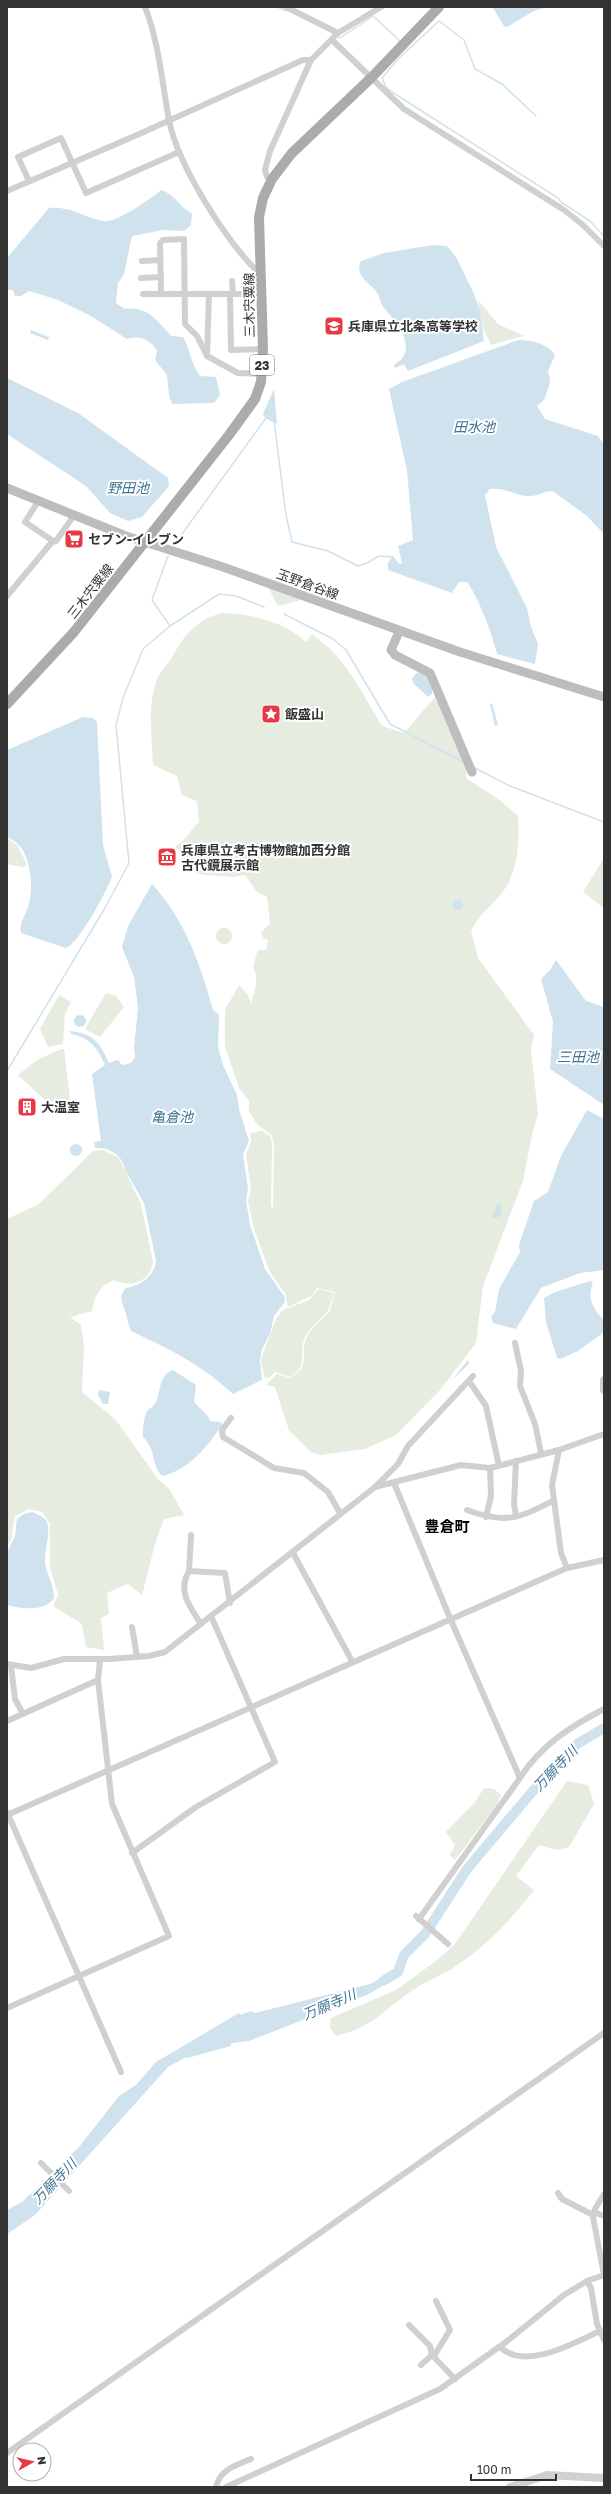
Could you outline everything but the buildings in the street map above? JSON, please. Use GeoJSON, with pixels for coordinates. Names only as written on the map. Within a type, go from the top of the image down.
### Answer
{"type":"FeatureCollection","features":[{"type":"Feature","properties":{"kind":"main road","name":"三木宍粟線"},"geometry":{"type":"LineString","coordinates":[[7,704],[74,632],[249,409],[258,391],[262,374],[262,294],[259,217],[263,198],[272,179],[292,153],[371,78],[439,7]]}},
{"type":"Feature","properties":{"kind":"main road","name":"玉野倉谷線"},"geometry":{"type":"LineString","coordinates":[[7,488],[144,541],[460,652],[604,697]]}},
{"type":"Feature","properties":{"kind":"main road"},"geometry":{"type":"LineString","coordinates":[[398,634],[391,650],[394,655],[430,673],[472,772]]}},
{"type":"Feature","properties":{"kind":"street"},"geometry":{"type":"LineString","coordinates":[[146,7],[157,49],[169,121],[179,152],[196,184],[243,258],[261,275]]}},
{"type":"Feature","properties":{"kind":"street"},"geometry":{"type":"LineString","coordinates":[[286,7],[338,33]]}},
{"type":"Feature","properties":{"kind":"street"},"geometry":{"type":"LineString","coordinates":[[272,179],[267,177],[265,170],[270,151],[310,60],[338,33],[381,7]]}},
{"type":"Feature","properties":{"kind":"street"},"geometry":{"type":"LineString","coordinates":[[332,40],[404,109],[564,210],[584,225],[604,246]]}},
{"type":"Feature","properties":{"kind":"street"},"geometry":{"type":"LineString","coordinates":[[7,191],[169,121],[303,60],[310,60]]}},
{"type":"Feature","properties":{"kind":"street"},"geometry":{"type":"LineString","coordinates":[[29,181],[18,157],[61,138],[86,193],[179,152]]}},
{"type":"Feature","properties":{"kind":"street"},"geometry":{"type":"LineString","coordinates":[[161,293],[160,243],[163,240],[184,239],[185,324],[197,336],[207,356],[238,373],[262,374]]}},
{"type":"Feature","properties":{"kind":"street"},"geometry":{"type":"LineString","coordinates":[[142,261],[160,260]]}},
{"type":"Feature","properties":{"kind":"street"},"geometry":{"type":"LineString","coordinates":[[141,278],[161,277]]}},
{"type":"Feature","properties":{"kind":"street"},"geometry":{"type":"LineString","coordinates":[[232,281],[231,350],[263,349]]}},
{"type":"Feature","properties":{"kind":"street"},"geometry":{"type":"LineString","coordinates":[[143,294],[262,294]]}},
{"type":"Feature","properties":{"kind":"street"},"geometry":{"type":"LineString","coordinates":[[207,356],[209,294]]}},
{"type":"Feature","properties":{"kind":"street"},"geometry":{"type":"LineString","coordinates":[[39,500],[25,522],[53,542]]}},
{"type":"Feature","properties":{"kind":"street"},"geometry":{"type":"LineString","coordinates":[[7,596],[53,542],[56,541],[75,514]]}},
{"type":"Feature","properties":{"kind":"street"},"geometry":{"type":"LineString","coordinates":[[515,1343],[521,1371],[520,1386],[535,1424],[541,1454]]}},
{"type":"Feature","properties":{"kind":"street"},"geometry":{"type":"LineString","coordinates":[[23,1714],[15,1699],[9,1665],[31,1668],[64,1658],[100,1660],[137,1657],[165,1652],[293,1554],[340,1513],[375,1487],[398,1464],[408,1446],[471,1378],[486,1406],[499,1466]]}},
{"type":"Feature","properties":{"kind":"street"},"geometry":{"type":"LineString","coordinates":[[604,1380],[604,1390]]}},
{"type":"Feature","properties":{"kind":"street"},"geometry":{"type":"LineString","coordinates":[[231,1418],[222,1430],[223,1437],[274,1468],[304,1473],[328,1492],[340,1513]]}},
{"type":"Feature","properties":{"kind":"street"},"geometry":{"type":"LineString","coordinates":[[375,1487],[461,1465],[490,1468],[499,1466],[559,1450],[604,1434]]}},
{"type":"Feature","properties":{"kind":"street"},"geometry":{"type":"LineString","coordinates":[[559,1450],[552,1485],[561,1553],[567,1568]]}},
{"type":"Feature","properties":{"kind":"street"},"geometry":{"type":"LineString","coordinates":[[516,1461],[514,1504],[516,1516]]}},
{"type":"Feature","properties":{"kind":"street"},"geometry":{"type":"LineString","coordinates":[[486,1517],[492,1489],[490,1468]]}},
{"type":"Feature","properties":{"kind":"street"},"geometry":{"type":"LineString","coordinates":[[394,1482],[450,1618],[520,1778]]}},
{"type":"Feature","properties":{"kind":"street"},"geometry":{"type":"LineString","coordinates":[[467,1510],[499,1520],[533,1511],[554,1500]]}},
{"type":"Feature","properties":{"kind":"street"},"geometry":{"type":"LineString","coordinates":[[190,1535],[189,1571],[185,1578],[184,1596],[201,1624]]}},
{"type":"Feature","properties":{"kind":"street"},"geometry":{"type":"LineString","coordinates":[[293,1554],[352,1661]]}},
{"type":"Feature","properties":{"kind":"street"},"geometry":{"type":"LineString","coordinates":[[121,2072],[7,1814],[352,1661],[567,1568],[604,1560]]}},
{"type":"Feature","properties":{"kind":"street"},"geometry":{"type":"LineString","coordinates":[[189,1571],[225,1573],[230,1602]]}},
{"type":"Feature","properties":{"kind":"street"},"geometry":{"type":"LineString","coordinates":[[132,1853],[196,1807],[275,1762],[211,1616]]}},
{"type":"Feature","properties":{"kind":"street"},"geometry":{"type":"LineString","coordinates":[[132,1627],[137,1657]]}},
{"type":"Feature","properties":{"kind":"street"},"geometry":{"type":"LineString","coordinates":[[7,2008],[169,1936],[112,1804],[98,1680],[100,1660]]}},
{"type":"Feature","properties":{"kind":"street"},"geometry":{"type":"LineString","coordinates":[[7,1721],[98,1680]]}},
{"type":"Feature","properties":{"kind":"street"},"geometry":{"type":"LineString","coordinates":[[448,1944],[419,1918],[520,1778],[544,1748],[565,1731],[604,1709]]}},
{"type":"Feature","properties":{"kind":"street"},"geometry":{"type":"LineString","coordinates":[[7,2453],[604,2033]]}},
{"type":"Feature","properties":{"kind":"street"},"geometry":{"type":"LineString","coordinates":[[43,2166],[69,2191]]}},
{"type":"Feature","properties":{"kind":"street"},"geometry":{"type":"LineString","coordinates":[[558,2193],[562,2199],[594,2214],[604,2216]]}},
{"type":"Feature","properties":{"kind":"street"},"geometry":{"type":"LineString","coordinates":[[226,2487],[394,2412],[455,2379],[500,2347],[564,2295],[587,2281],[604,2275],[594,2214],[604,2194]]}},
{"type":"Feature","properties":{"kind":"street"},"geometry":{"type":"LineString","coordinates":[[587,2281],[591,2288],[600,2331],[604,2340]]}},
{"type":"Feature","properties":{"kind":"street"},"geometry":{"type":"LineString","coordinates":[[421,2365],[433,2356],[450,2330],[436,2301]]}},
{"type":"Feature","properties":{"kind":"street"},"geometry":{"type":"LineString","coordinates":[[409,2326],[430,2346],[433,2356],[455,2379]]}},
{"type":"Feature","properties":{"kind":"street"},"geometry":{"type":"LineString","coordinates":[[500,2347],[508,2354],[543,2355],[600,2331]]}},
{"type":"Feature","properties":{"kind":"street"},"geometry":{"type":"LineString","coordinates":[[216,2487],[219,2476],[226,2470],[251,2459]]}},
{"type":"Feature","properties":{"kind":"street"},"geometry":{"type":"LineString","coordinates":[[510,2487],[547,2474],[604,2478]]}},
{"type":"Feature","properties":{"kind":"shaded area"},"geometry":{"type":"Polygon","coordinates":[[[478,300],[498,324],[524,336],[491,345],[483,328],[478,300]]]}},
{"type":"Feature","properties":{"kind":"shaded area"},"geometry":{"type":"Polygon","coordinates":[[[268,587],[301,600],[278,606],[268,587]]]}},
{"type":"Feature","properties":{"kind":"shaded area"},"geometry":{"type":"Polygon","coordinates":[[[221,613],[243,615],[266,620],[288,629],[306,642],[312,634],[335,654],[344,665],[382,726],[404,733],[435,697],[467,762],[466,778],[501,801],[518,816],[519,835],[517,856],[512,875],[502,893],[481,915],[471,931],[478,958],[534,1035],[531,1049],[538,1114],[532,1135],[523,1181],[483,1286],[476,1343],[440,1390],[396,1435],[365,1449],[320,1455],[311,1452],[289,1430],[275,1387],[266,1385],[277,1374],[291,1378],[301,1369],[304,1359],[304,1344],[306,1339],[310,1332],[329,1311],[335,1292],[317,1288],[313,1294],[310,1290],[313,1295],[288,1307],[285,1294],[270,1272],[254,1229],[248,1201],[251,1188],[246,1154],[251,1142],[250,1133],[262,1131],[271,1137],[271,1205],[273,1210],[274,1144],[272,1136],[257,1124],[249,1112],[249,1101],[239,1088],[225,1046],[225,1010],[239,985],[247,994],[251,1003],[256,985],[256,976],[253,968],[257,952],[260,950],[266,950],[268,940],[264,939],[261,933],[270,923],[267,897],[257,892],[245,875],[234,877],[196,874],[175,846],[186,838],[199,822],[197,801],[182,795],[177,776],[153,765],[151,710],[157,679],[188,633],[205,620],[221,613]]]}},
{"type":"Feature","properties":{"kind":"shaded area"},"geometry":{"type":"Polygon","coordinates":[[[7,838],[18,846],[27,865],[23,867],[7,864],[7,838]]]}},
{"type":"Feature","properties":{"kind":"shaded area"},"geometry":{"type":"Polygon","coordinates":[[[604,858],[604,908],[583,892],[604,858]]]}},
{"type":"Feature","properties":{"kind":"shaded area"},"geometry":{"type":"Polygon","coordinates":[[[221,928],[227,928],[232,933],[230,942],[227,944],[221,944],[216,939],[216,933],[221,928]]]}},
{"type":"Feature","properties":{"kind":"shaded area"},"geometry":{"type":"Polygon","coordinates":[[[106,993],[116,996],[124,1007],[100,1037],[85,1029],[106,993]]]}},
{"type":"Feature","properties":{"kind":"shaded area"},"geometry":{"type":"Polygon","coordinates":[[[59,995],[71,1002],[65,1014],[63,1044],[48,1047],[40,1029],[59,995]]]}},
{"type":"Feature","properties":{"kind":"shaded area"},"geometry":{"type":"Polygon","coordinates":[[[64,1049],[70,1099],[69,1101],[46,1101],[18,1075],[37,1060],[64,1049]]]}},
{"type":"Feature","properties":{"kind":"shaded area"},"geometry":{"type":"Polygon","coordinates":[[[103,1150],[119,1158],[141,1204],[153,1262],[148,1275],[144,1279],[138,1282],[126,1284],[114,1280],[98,1292],[92,1311],[70,1317],[81,1325],[84,1346],[82,1392],[115,1419],[158,1479],[170,1490],[184,1515],[164,1519],[155,1544],[142,1595],[128,1584],[107,1593],[109,1614],[101,1618],[104,1650],[86,1647],[82,1624],[53,1606],[58,1595],[50,1567],[50,1524],[42,1512],[29,1509],[15,1516],[11,1540],[7,1546],[7,1219],[39,1204],[93,1151],[103,1150]]]}},
{"type":"Feature","properties":{"kind":"shaded area"},"geometry":{"type":"Polygon","coordinates":[[[319,1289],[334,1293],[327,1311],[310,1329],[306,1336],[303,1345],[300,1368],[291,1377],[275,1372],[269,1378],[264,1377],[261,1359],[277,1317],[283,1310],[309,1300],[319,1289]]]}},
{"type":"Feature","properties":{"kind":"shaded area"},"geometry":{"type":"Polygon","coordinates":[[[567,1781],[588,1785],[594,1804],[569,1847],[557,1850],[539,1845],[516,1876],[534,1890],[508,1922],[478,1950],[456,1966],[425,1982],[370,2022],[350,2032],[336,2036],[330,2028],[331,2018],[396,1990],[436,1961],[455,1944],[567,1781]]]}},
{"type":"Feature","properties":{"kind":"shaded area"},"geometry":{"type":"Polygon","coordinates":[[[484,1788],[494,1789],[501,1795],[497,1805],[455,1860],[450,1855],[455,1845],[446,1832],[475,1802],[484,1788]]]}},
{"type":"Feature","properties":{"kind":"water"},"geometry":{"type":"Polygon","coordinates":[[[547,7],[534,11],[507,27],[504,26],[493,8],[547,7]]]}},
{"type":"Feature","properties":{"kind":"water"},"geometry":{"type":"Polygon","coordinates":[[[162,190],[192,214],[191,225],[184,231],[163,230],[132,236],[124,274],[118,283],[116,303],[125,309],[146,312],[157,320],[171,336],[183,337],[194,366],[200,376],[216,377],[220,395],[214,403],[172,404],[169,395],[167,375],[155,360],[157,351],[148,341],[140,338],[127,339],[91,316],[58,300],[29,291],[21,296],[15,296],[13,290],[7,290],[7,258],[49,208],[71,210],[96,219],[109,221],[125,215],[162,190]]]}},
{"type":"Feature","properties":{"kind":"water"},"geometry":{"type":"Polygon","coordinates":[[[433,245],[447,246],[456,257],[480,310],[484,341],[408,371],[404,364],[395,368],[394,365],[402,359],[405,352],[406,344],[404,336],[395,321],[383,306],[376,291],[363,278],[359,270],[359,266],[361,261],[384,253],[433,245]]]}},
{"type":"Feature","properties":{"kind":"water"},"geometry":{"type":"Polygon","coordinates":[[[31,330],[49,337],[48,340],[30,333],[31,330]]]}},
{"type":"Feature","properties":{"kind":"water","name":"田水池"},"geometry":{"type":"Polygon","coordinates":[[[518,340],[543,345],[555,355],[548,371],[550,380],[549,386],[544,400],[537,406],[545,419],[598,436],[604,444],[604,534],[587,516],[551,491],[534,496],[525,496],[502,489],[490,489],[485,495],[496,547],[527,608],[531,627],[538,644],[535,664],[497,654],[485,616],[467,582],[459,582],[452,593],[388,570],[388,563],[393,556],[399,564],[402,563],[398,546],[413,540],[407,471],[389,389],[402,382],[518,340]]]}},
{"type":"Feature","properties":{"kind":"water","name":"野田池"},"geometry":{"type":"Polygon","coordinates":[[[7,378],[78,413],[168,478],[169,486],[142,517],[128,521],[110,513],[86,486],[7,434],[7,378]]]}},
{"type":"Feature","properties":{"kind":"water"},"geometry":{"type":"Polygon","coordinates":[[[274,389],[277,424],[265,418],[263,414],[274,389]]]}},
{"type":"Feature","properties":{"kind":"water"},"geometry":{"type":"Polygon","coordinates":[[[418,672],[428,676],[432,685],[432,694],[428,697],[413,683],[412,678],[418,672]]]}},
{"type":"Feature","properties":{"kind":"water"},"geometry":{"type":"Polygon","coordinates":[[[492,703],[498,725],[495,726],[490,704],[492,703]]]}},
{"type":"Feature","properties":{"kind":"water"},"geometry":{"type":"Polygon","coordinates":[[[83,717],[93,718],[97,722],[103,845],[112,877],[105,893],[85,927],[72,944],[66,948],[21,933],[22,923],[30,900],[31,883],[29,867],[24,852],[17,843],[7,837],[7,750],[83,717]]]}},
{"type":"Feature","properties":{"kind":"water","name":"亀倉池"},"geometry":{"type":"Polygon","coordinates":[[[152,884],[174,912],[182,927],[197,959],[213,1010],[219,1015],[218,1047],[223,1065],[237,1095],[239,1109],[249,1141],[243,1154],[248,1189],[246,1200],[250,1225],[265,1269],[284,1296],[285,1302],[274,1316],[270,1334],[262,1349],[260,1360],[262,1380],[233,1394],[196,1365],[172,1351],[131,1331],[121,1299],[123,1292],[126,1288],[137,1285],[150,1276],[155,1267],[156,1261],[144,1203],[125,1170],[124,1165],[114,1153],[105,1149],[95,1148],[94,1142],[101,1141],[92,1074],[105,1065],[96,1048],[92,1044],[83,1038],[71,1034],[70,1031],[85,1034],[95,1040],[109,1063],[118,1060],[122,1065],[131,1063],[135,1057],[134,1048],[138,1008],[134,977],[122,947],[128,926],[152,884]]]}},
{"type":"Feature","properties":{"kind":"water"},"geometry":{"type":"Polygon","coordinates":[[[456,900],[460,900],[462,901],[462,909],[456,910],[453,907],[453,903],[456,900]]]}},
{"type":"Feature","properties":{"kind":"water","name":"三田池"},"geometry":{"type":"Polygon","coordinates":[[[556,960],[586,1001],[604,1007],[604,1105],[550,1069],[553,1022],[541,979],[550,970],[556,960]]]}},
{"type":"Feature","properties":{"kind":"water"},"geometry":{"type":"Polygon","coordinates":[[[80,1015],[84,1017],[86,1021],[84,1025],[80,1027],[76,1025],[74,1021],[76,1017],[80,1015]]]}},
{"type":"Feature","properties":{"kind":"water"},"geometry":{"type":"Polygon","coordinates":[[[587,1110],[604,1119],[604,1270],[580,1273],[541,1288],[516,1329],[493,1323],[491,1317],[495,1312],[499,1289],[520,1252],[519,1245],[534,1201],[548,1192],[561,1156],[587,1110]]]}},
{"type":"Feature","properties":{"kind":"water"},"geometry":{"type":"Polygon","coordinates":[[[74,1144],[78,1144],[82,1150],[78,1156],[74,1156],[70,1152],[70,1148],[74,1144]]]}},
{"type":"Feature","properties":{"kind":"water"},"geometry":{"type":"Polygon","coordinates":[[[497,1203],[501,1205],[502,1213],[499,1217],[492,1218],[497,1203]]]}},
{"type":"Feature","properties":{"kind":"water"},"geometry":{"type":"Polygon","coordinates":[[[590,1281],[593,1282],[590,1293],[592,1302],[596,1311],[604,1320],[604,1332],[578,1351],[560,1359],[557,1358],[546,1322],[544,1298],[555,1292],[590,1281]]]}},
{"type":"Feature","properties":{"kind":"water"},"geometry":{"type":"Polygon","coordinates":[[[468,1360],[469,1364],[452,1380],[468,1360]]]}},
{"type":"Feature","properties":{"kind":"water"},"geometry":{"type":"Polygon","coordinates":[[[173,1370],[196,1385],[194,1402],[208,1416],[210,1421],[221,1422],[222,1425],[204,1449],[189,1463],[181,1469],[162,1476],[156,1467],[150,1446],[143,1437],[143,1426],[147,1411],[156,1402],[161,1383],[165,1375],[173,1370]]]}},
{"type":"Feature","properties":{"kind":"water"},"geometry":{"type":"Polygon","coordinates":[[[99,1390],[110,1392],[108,1404],[103,1404],[98,1395],[99,1390]]]}},
{"type":"Feature","properties":{"kind":"water"},"geometry":{"type":"Polygon","coordinates":[[[32,1512],[41,1516],[47,1522],[48,1535],[45,1564],[53,1588],[54,1598],[45,1606],[19,1608],[7,1605],[7,1552],[15,1536],[17,1519],[24,1514],[32,1512]]]}},
{"type":"Feature","properties":{"kind":"water"},"geometry":{"type":"Polygon","coordinates":[[[393,1972],[396,1978],[367,1995],[249,2041],[206,2046],[168,2067],[35,2215],[7,2234],[7,2210],[22,2202],[79,2147],[119,2096],[136,2085],[156,2062],[239,2013],[240,2015],[251,2011],[255,2013],[370,1984],[393,1972]]]}},
{"type":"Feature","properties":{"kind":"waterway"},"geometry":{"type":"LineString","coordinates":[[277,7],[287,11]]}},
{"type":"Feature","properties":{"kind":"waterway"},"geometry":{"type":"LineString","coordinates":[[338,36],[340,38],[373,16],[400,41]]}},
{"type":"Feature","properties":{"kind":"waterway"},"geometry":{"type":"LineString","coordinates":[[536,116],[502,84],[475,69],[464,40],[439,21],[398,59],[382,78],[386,87],[392,92],[558,198],[561,202],[590,221],[604,236]]}},
{"type":"Feature","properties":{"kind":"waterway"},"geometry":{"type":"LineString","coordinates":[[177,541],[266,418]]}},
{"type":"Feature","properties":{"kind":"waterway"},"geometry":{"type":"LineString","coordinates":[[274,421],[286,515],[292,542],[328,551],[358,566],[379,556],[393,557]]}},
{"type":"Feature","properties":{"kind":"waterway"},"geometry":{"type":"LineString","coordinates":[[168,556],[152,600],[170,626]]}},
{"type":"Feature","properties":{"kind":"waterway"},"geometry":{"type":"LineString","coordinates":[[7,1071],[105,908],[129,863],[116,725],[123,698],[143,649],[170,626],[219,594],[236,596],[264,607]]}},
{"type":"Feature","properties":{"kind":"waterway"},"geometry":{"type":"LineString","coordinates":[[284,614],[333,639],[346,650],[390,724],[464,762]]}},
{"type":"Feature","properties":{"kind":"waterway"},"geometry":{"type":"LineString","coordinates":[[475,768],[510,786],[604,822]]}},
{"type":"Feature","properties":{"kind":"waterway","name":"万願寺川"},"geometry":{"type":"LineString","coordinates":[[383,1981],[398,1972],[404,1955],[425,1934],[467,1869],[532,1792],[577,1744],[604,1728]]}},
{"type":"Feature","properties":{"kind":"waterway","name":"万願寺川"},"geometry":{"type":"LineString","coordinates":[[187,2053],[227,2042]]}},
{"type":"Feature","properties":{"kind":"place","name":"兵庫県立北条高等学校"},"geometry":{"type":"Point","coordinates":[334,326]}},
{"type":"Feature","properties":{"kind":"place","name":"セブン-イレブン"},"geometry":{"type":"Point","coordinates":[74,539]}},
{"type":"Feature","properties":{"kind":"place","name":"飯盛山"},"geometry":{"type":"Point","coordinates":[271,714]}},
{"type":"Feature","properties":{"kind":"place","name":"兵庫県立考古博物館加西分館 古代鏡展示館"},"geometry":{"type":"Point","coordinates":[167,857]}},
{"type":"Feature","properties":{"kind":"place","name":"大温室"},"geometry":{"type":"Point","coordinates":[27,1107]}},
{"type":"Feature","properties":{"kind":"district","name":"豊倉町"},"geometry":{"type":"Point","coordinates":[447,1526]}}]}
